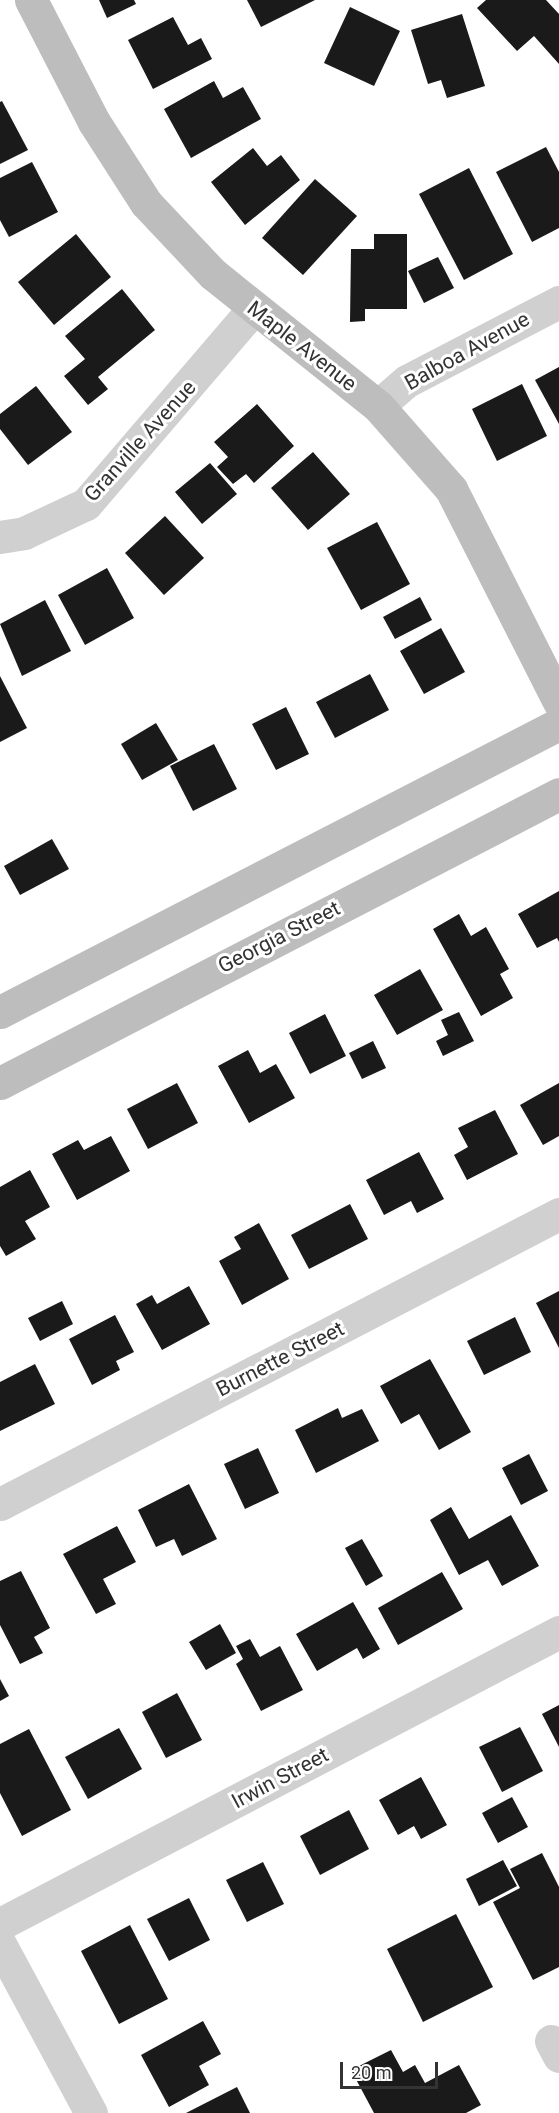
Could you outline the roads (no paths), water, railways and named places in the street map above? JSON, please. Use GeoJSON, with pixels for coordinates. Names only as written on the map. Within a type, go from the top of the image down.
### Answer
{"type":"FeatureCollection","features":[{"type":"Feature","properties":{"kind":"main road","name":"Maple Avenue"},"geometry":{"type":"LineString","coordinates":[[31,0],[94,122],[146,203],[254,308],[378,406],[451,489],[559,702]]}},
{"type":"Feature","properties":{"kind":"main road"},"geometry":{"type":"LineString","coordinates":[[0,1012],[559,724]]}},
{"type":"Feature","properties":{"kind":"main road","name":"Georgia Street"},"geometry":{"type":"LineString","coordinates":[[0,1083],[559,794]]}},
{"type":"Feature","properties":{"kind":"street","name":"Balboa Avenue"},"geometry":{"type":"LineString","coordinates":[[378,406],[407,381],[559,302]]}},
{"type":"Feature","properties":{"kind":"street","name":"Granville Avenue"},"geometry":{"type":"LineString","coordinates":[[0,537],[24,533],[86,504],[254,308]]}},
{"type":"Feature","properties":{"kind":"street","name":"Burnette Street"},"geometry":{"type":"LineString","coordinates":[[0,1504],[559,1214]]}},
{"type":"Feature","properties":{"kind":"street","name":"Irwin Street"},"geometry":{"type":"LineString","coordinates":[[0,1924],[559,1632]]}},
{"type":"Feature","properties":{"kind":"street"},"geometry":{"type":"LineString","coordinates":[[0,1944],[91,2113]]}}]}
